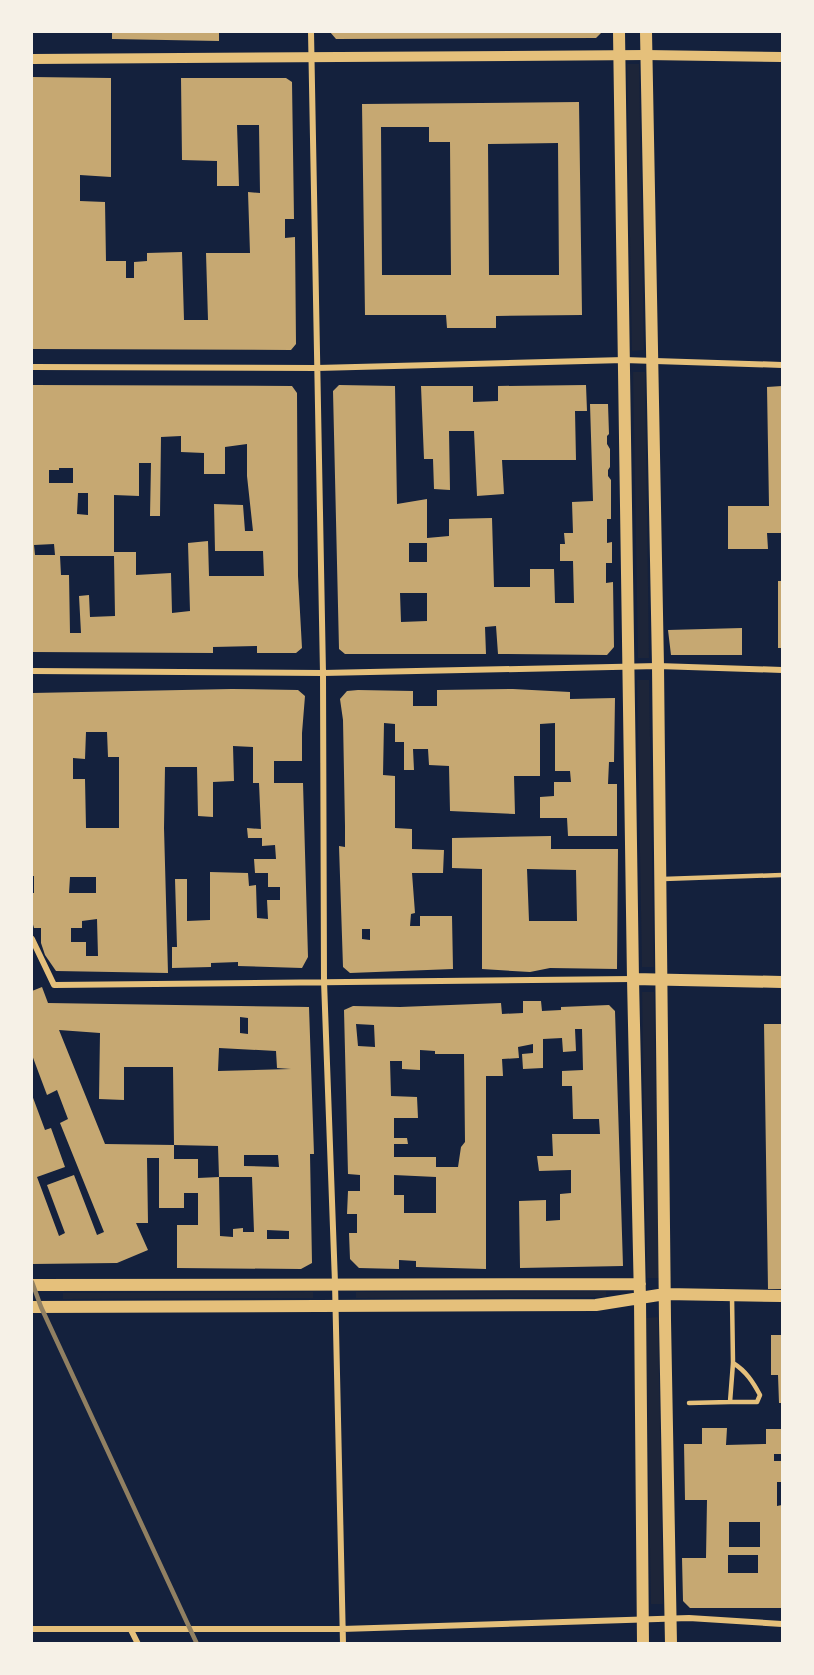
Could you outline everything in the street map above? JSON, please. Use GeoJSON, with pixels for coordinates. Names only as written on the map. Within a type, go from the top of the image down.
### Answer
{"type":"FeatureCollection","features":[{"type":"Feature","properties":{"kind":"main road"},"geometry":{"type":"LineString","coordinates":[[619,32],[633,979],[640,1284],[643,1644]]}},
{"type":"Feature","properties":{"kind":"main road"},"geometry":{"type":"LineString","coordinates":[[646,32],[658,666],[671,1644]]}},
{"type":"Feature","properties":{"kind":"main road"},"geometry":{"type":"LineString","coordinates":[[633,979],[783,982]]}},
{"type":"Feature","properties":{"kind":"main road"},"geometry":{"type":"LineString","coordinates":[[32,1285],[640,1284]]}},
{"type":"Feature","properties":{"kind":"main road"},"geometry":{"type":"LineString","coordinates":[[32,1307],[596,1305],[640,1300],[665,1294],[783,1296]]}},
{"type":"Feature","properties":{"kind":"street"},"geometry":{"type":"LineString","coordinates":[[311,32],[323,673],[324,981],[335,1283],[343,1644]]}},
{"type":"Feature","properties":{"kind":"street"},"geometry":{"type":"LineString","coordinates":[[32,59],[619,55],[783,57]]}},
{"type":"Feature","properties":{"kind":"street"},"geometry":{"type":"LineString","coordinates":[[32,367],[316,368],[624,360],[783,365]]}},
{"type":"Feature","properties":{"kind":"street"},"geometry":{"type":"LineString","coordinates":[[32,670],[323,673],[658,666],[783,670]]}},
{"type":"Feature","properties":{"kind":"street"},"geometry":{"type":"LineString","coordinates":[[32,939],[54,985],[633,979]]}},
{"type":"Feature","properties":{"kind":"street"},"geometry":{"type":"LineString","coordinates":[[32,1629],[342,1629],[689,1618],[783,1624]]}},
{"type":"Feature","properties":{"kind":"street"},"geometry":{"type":"LineString","coordinates":[[131,1630],[138,1644]]}},
{"type":"Feature","properties":{"kind":"lane"},"geometry":{"type":"LineString","coordinates":[[660,879],[783,875]]}},
{"type":"Feature","properties":{"kind":"lane"},"geometry":{"type":"LineString","coordinates":[[730,1402],[733,1363],[732,1294]]}},
{"type":"Feature","properties":{"kind":"lane"},"geometry":{"type":"LineString","coordinates":[[689,1403],[757,1402],[760,1395],[752,1381],[741,1368],[733,1363]]}},
{"type":"Feature","properties":{"kind":"shaded area"},"geometry":{"type":"Polygon","coordinates":[[[627,64],[639,64],[644,350],[632,351],[627,64]]]}},
{"type":"Feature","properties":{"kind":"shaded area"},"geometry":{"type":"Polygon","coordinates":[[[633,372],[645,372],[649,658],[638,658],[633,372]]]}},
{"type":"Feature","properties":{"kind":"shaded area"},"geometry":{"type":"Polygon","coordinates":[[[637,680],[649,680],[654,967],[642,967],[637,680]]]}},
{"type":"Feature","properties":{"kind":"shaded area"},"geometry":{"type":"Polygon","coordinates":[[[642,992],[654,992],[659,1278],[647,1278],[642,992]]]}},
{"type":"Feature","properties":{"kind":"shaded area"},"geometry":{"type":"Polygon","coordinates":[[[606,1291],[606,1297],[356,1298],[356,1292],[606,1291]]]}},
{"type":"Feature","properties":{"kind":"shaded area"},"geometry":{"type":"Polygon","coordinates":[[[313,1292],[313,1298],[63,1299],[63,1293],[313,1292]]]}},
{"type":"Feature","properties":{"kind":"shaded area"},"geometry":{"type":"Polygon","coordinates":[[[658,1317],[663,1604],[651,1604],[646,1318],[658,1317]]]}},
{"type":"Feature","properties":{"kind":"building"},"geometry":{"type":"Polygon","coordinates":[[[112,32],[219,32],[219,41],[112,39],[112,32]]]}},
{"type":"Feature","properties":{"kind":"building"},"geometry":{"type":"Polygon","coordinates":[[[330,32],[602,32],[596,38],[336,39],[330,32]]]}},
{"type":"Feature","properties":{"kind":"building"},"geometry":{"type":"Polygon","coordinates":[[[32,77],[111,78],[111,177],[80,175],[80,201],[105,202],[106,261],[126,261],[126,278],[134,278],[134,262],[147,261],[147,253],[182,252],[184,320],[208,320],[206,253],[250,253],[248,192],[260,193],[259,125],[237,125],[239,186],[217,186],[217,161],[182,160],[181,78],[286,78],[292,82],[294,219],[285,219],[285,238],[295,237],[296,344],[291,350],[32,349],[32,77]]]}},
{"type":"Feature","properties":{"kind":"building"},"geometry":{"type":"Polygon","coordinates":[[[579,102],[582,315],[496,316],[496,328],[447,328],[446,315],[365,315],[362,104],[579,102]],[[381,127],[382,275],[451,275],[450,142],[429,142],[429,127],[381,127]],[[558,143],[488,144],[489,275],[559,275],[558,143]]]}},
{"type":"Feature","properties":{"kind":"building"},"geometry":{"type":"Polygon","coordinates":[[[32,385],[292,386],[297,393],[298,576],[302,648],[296,653],[257,653],[257,646],[213,647],[213,653],[32,652],[32,385]],[[181,436],[161,437],[160,516],[150,516],[151,463],[139,463],[139,496],[114,495],[114,552],[136,552],[136,575],[171,573],[172,613],[190,611],[188,543],[208,541],[209,576],[264,576],[263,551],[215,551],[214,504],[243,505],[245,531],[253,531],[247,476],[247,444],[225,447],[225,474],[204,474],[204,453],[181,452],[181,436]],[[59,468],[59,470],[49,470],[49,483],[73,483],[73,468],[59,468]],[[78,493],[77,514],[88,515],[88,493],[78,493]],[[54,544],[34,545],[35,555],[55,555],[54,544]],[[60,556],[61,575],[69,575],[70,633],[81,633],[79,596],[89,595],[90,617],[115,616],[114,556],[60,556]]]}},
{"type":"Feature","properties":{"kind":"building"},"geometry":{"type":"Polygon","coordinates":[[[339,385],[395,386],[397,504],[427,499],[427,538],[449,536],[449,519],[492,518],[494,587],[530,587],[530,569],[554,569],[555,603],[574,603],[573,561],[560,561],[560,544],[565,544],[564,533],[573,533],[572,502],[593,501],[590,404],[608,404],[607,444],[610,449],[608,476],[611,480],[611,519],[607,519],[607,543],[612,542],[612,563],[606,563],[606,583],[613,582],[614,647],[607,655],[498,654],[496,626],[485,627],[486,654],[345,654],[339,649],[333,391],[339,385]],[[409,543],[409,562],[427,562],[427,543],[409,543]],[[400,593],[401,622],[427,621],[427,593],[400,593]]]}},
{"type":"Feature","properties":{"kind":"building"},"geometry":{"type":"Polygon","coordinates":[[[586,385],[587,411],[575,411],[576,460],[502,460],[504,494],[477,496],[474,431],[449,431],[450,490],[434,489],[433,459],[424,459],[421,386],[473,386],[473,402],[498,401],[498,386],[586,385]]]}},
{"type":"Feature","properties":{"kind":"building"},"geometry":{"type":"Polygon","coordinates":[[[782,386],[782,533],[767,533],[768,549],[728,549],[728,506],[769,506],[767,387],[782,386]]]}},
{"type":"Feature","properties":{"kind":"building"},"geometry":{"type":"Polygon","coordinates":[[[778,581],[782,581],[782,648],[778,648],[778,581]]]}},
{"type":"Feature","properties":{"kind":"building"},"geometry":{"type":"Polygon","coordinates":[[[742,628],[742,655],[671,655],[668,630],[742,628]]]}},
{"type":"Feature","properties":{"kind":"building"},"geometry":{"type":"Polygon","coordinates":[[[232,689],[298,690],[305,696],[302,761],[274,761],[274,783],[303,783],[308,957],[302,968],[238,966],[238,962],[211,963],[211,967],[172,968],[172,947],[177,947],[175,879],[187,879],[187,921],[210,920],[210,872],[248,873],[249,886],[256,885],[257,918],[268,919],[267,900],[280,900],[280,887],[268,887],[268,873],[255,873],[254,859],[276,859],[275,845],[262,846],[262,838],[248,838],[247,828],[261,829],[259,783],[253,783],[253,747],[233,746],[234,781],[213,782],[213,817],[198,816],[197,767],[165,767],[164,828],[168,973],[56,971],[45,955],[41,943],[41,928],[34,928],[32,921],[34,876],[32,876],[32,693],[232,689]],[[86,732],[85,759],[73,758],[73,779],[85,779],[86,828],[119,828],[119,757],[108,757],[107,732],[86,732]],[[70,877],[69,893],[96,893],[96,877],[70,877]],[[97,919],[82,921],[82,928],[71,928],[71,942],[86,942],[86,956],[98,956],[97,919]]]}},
{"type":"Feature","properties":{"kind":"building"},"geometry":{"type":"Polygon","coordinates":[[[513,689],[570,692],[570,699],[615,698],[614,762],[609,762],[608,784],[617,784],[617,836],[568,836],[567,818],[540,818],[540,797],[554,796],[554,782],[571,782],[570,771],[555,771],[555,723],[540,724],[540,776],[514,776],[515,814],[450,811],[449,766],[429,765],[428,749],[413,749],[414,770],[404,770],[404,742],[395,742],[395,724],[384,723],[383,775],[395,776],[395,828],[412,829],[412,849],[444,850],[443,873],[412,873],[415,913],[411,914],[410,926],[420,926],[420,916],[452,916],[453,969],[350,973],[343,967],[339,846],[345,847],[345,826],[343,720],[340,699],[347,691],[413,691],[413,706],[437,706],[437,690],[513,689]],[[362,929],[362,939],[370,940],[370,929],[362,929]]]}},
{"type":"Feature","properties":{"kind":"building"},"geometry":{"type":"Polygon","coordinates":[[[551,836],[551,849],[618,849],[617,969],[550,968],[530,972],[482,969],[482,869],[452,868],[452,838],[551,836]],[[527,869],[529,921],[577,921],[576,870],[527,869]]]}},
{"type":"Feature","properties":{"kind":"building"},"geometry":{"type":"Polygon","coordinates":[[[42,987],[48,1003],[309,1007],[314,1154],[310,1154],[312,1263],[301,1269],[177,1268],[177,1225],[198,1225],[198,1193],[184,1193],[184,1208],[159,1208],[159,1158],[147,1158],[148,1223],[136,1223],[148,1250],[117,1263],[32,1264],[32,1095],[45,1130],[51,1128],[65,1167],[37,1177],[59,1236],[65,1233],[47,1185],[74,1175],[97,1235],[104,1232],[60,1123],[68,1119],[57,1090],[47,1095],[32,1055],[32,991],[42,987]],[[240,1017],[240,1033],[248,1034],[248,1018],[240,1017]],[[59,1030],[105,1144],[174,1145],[173,1067],[124,1067],[124,1100],[99,1099],[100,1033],[59,1030]],[[219,1048],[218,1071],[291,1069],[277,1068],[276,1051],[219,1048]],[[174,1145],[174,1159],[198,1159],[198,1178],[219,1177],[218,1146],[174,1145]],[[244,1155],[244,1166],[279,1167],[278,1155],[244,1155]],[[219,1177],[220,1236],[233,1237],[233,1229],[243,1228],[243,1232],[254,1232],[252,1177],[219,1177]],[[267,1230],[267,1239],[289,1239],[289,1231],[267,1230]]]}},
{"type":"Feature","properties":{"kind":"building"},"geometry":{"type":"Polygon","coordinates":[[[523,1001],[541,1001],[542,1011],[561,1010],[561,1007],[609,1005],[615,1011],[623,1266],[520,1268],[519,1201],[546,1200],[546,1221],[560,1220],[560,1194],[571,1193],[571,1170],[539,1171],[537,1156],[553,1156],[552,1134],[600,1134],[599,1119],[573,1119],[572,1086],[562,1086],[562,1071],[583,1070],[582,1029],[575,1029],[576,1051],[563,1052],[562,1038],[543,1039],[543,1068],[523,1069],[522,1054],[533,1053],[533,1044],[518,1047],[519,1058],[502,1059],[503,1076],[486,1076],[486,1269],[416,1267],[416,1261],[399,1260],[399,1269],[359,1268],[350,1259],[349,1233],[357,1233],[357,1214],[347,1214],[348,1191],[360,1191],[360,1175],[348,1174],[344,1010],[353,1006],[400,1007],[501,1003],[502,1014],[523,1013],[523,1001]],[[356,1024],[358,1046],[375,1047],[374,1025],[356,1024]],[[420,1050],[420,1070],[402,1069],[402,1061],[390,1061],[391,1096],[417,1097],[418,1118],[394,1118],[394,1138],[407,1138],[408,1144],[394,1144],[394,1157],[436,1157],[436,1167],[458,1167],[461,1147],[465,1142],[464,1054],[435,1054],[435,1051],[420,1050]],[[394,1175],[394,1195],[404,1195],[404,1213],[436,1213],[436,1177],[394,1175]]]}},
{"type":"Feature","properties":{"kind":"building"},"geometry":{"type":"Polygon","coordinates":[[[764,1024],[782,1024],[782,1289],[768,1289],[764,1024]]]}},
{"type":"Feature","properties":{"kind":"building"},"geometry":{"type":"Polygon","coordinates":[[[771,1335],[782,1335],[782,1403],[779,1403],[778,1375],[771,1375],[771,1335]]]}},
{"type":"Feature","properties":{"kind":"building"},"geometry":{"type":"Polygon","coordinates":[[[702,1428],[727,1428],[726,1445],[766,1444],[766,1429],[782,1429],[782,1454],[774,1454],[774,1461],[782,1461],[782,1482],[777,1482],[777,1506],[782,1505],[782,1608],[690,1608],[683,1601],[682,1558],[706,1558],[707,1500],[685,1500],[684,1444],[702,1444],[702,1428]],[[729,1522],[729,1547],[760,1547],[760,1522],[729,1522]],[[728,1555],[728,1573],[758,1573],[758,1555],[728,1555]]]}},
{"type":"Feature","properties":{"kind":"railway"},"geometry":{"type":"LineString","coordinates":[[32,1282],[41,1307],[197,1644]]}}]}
